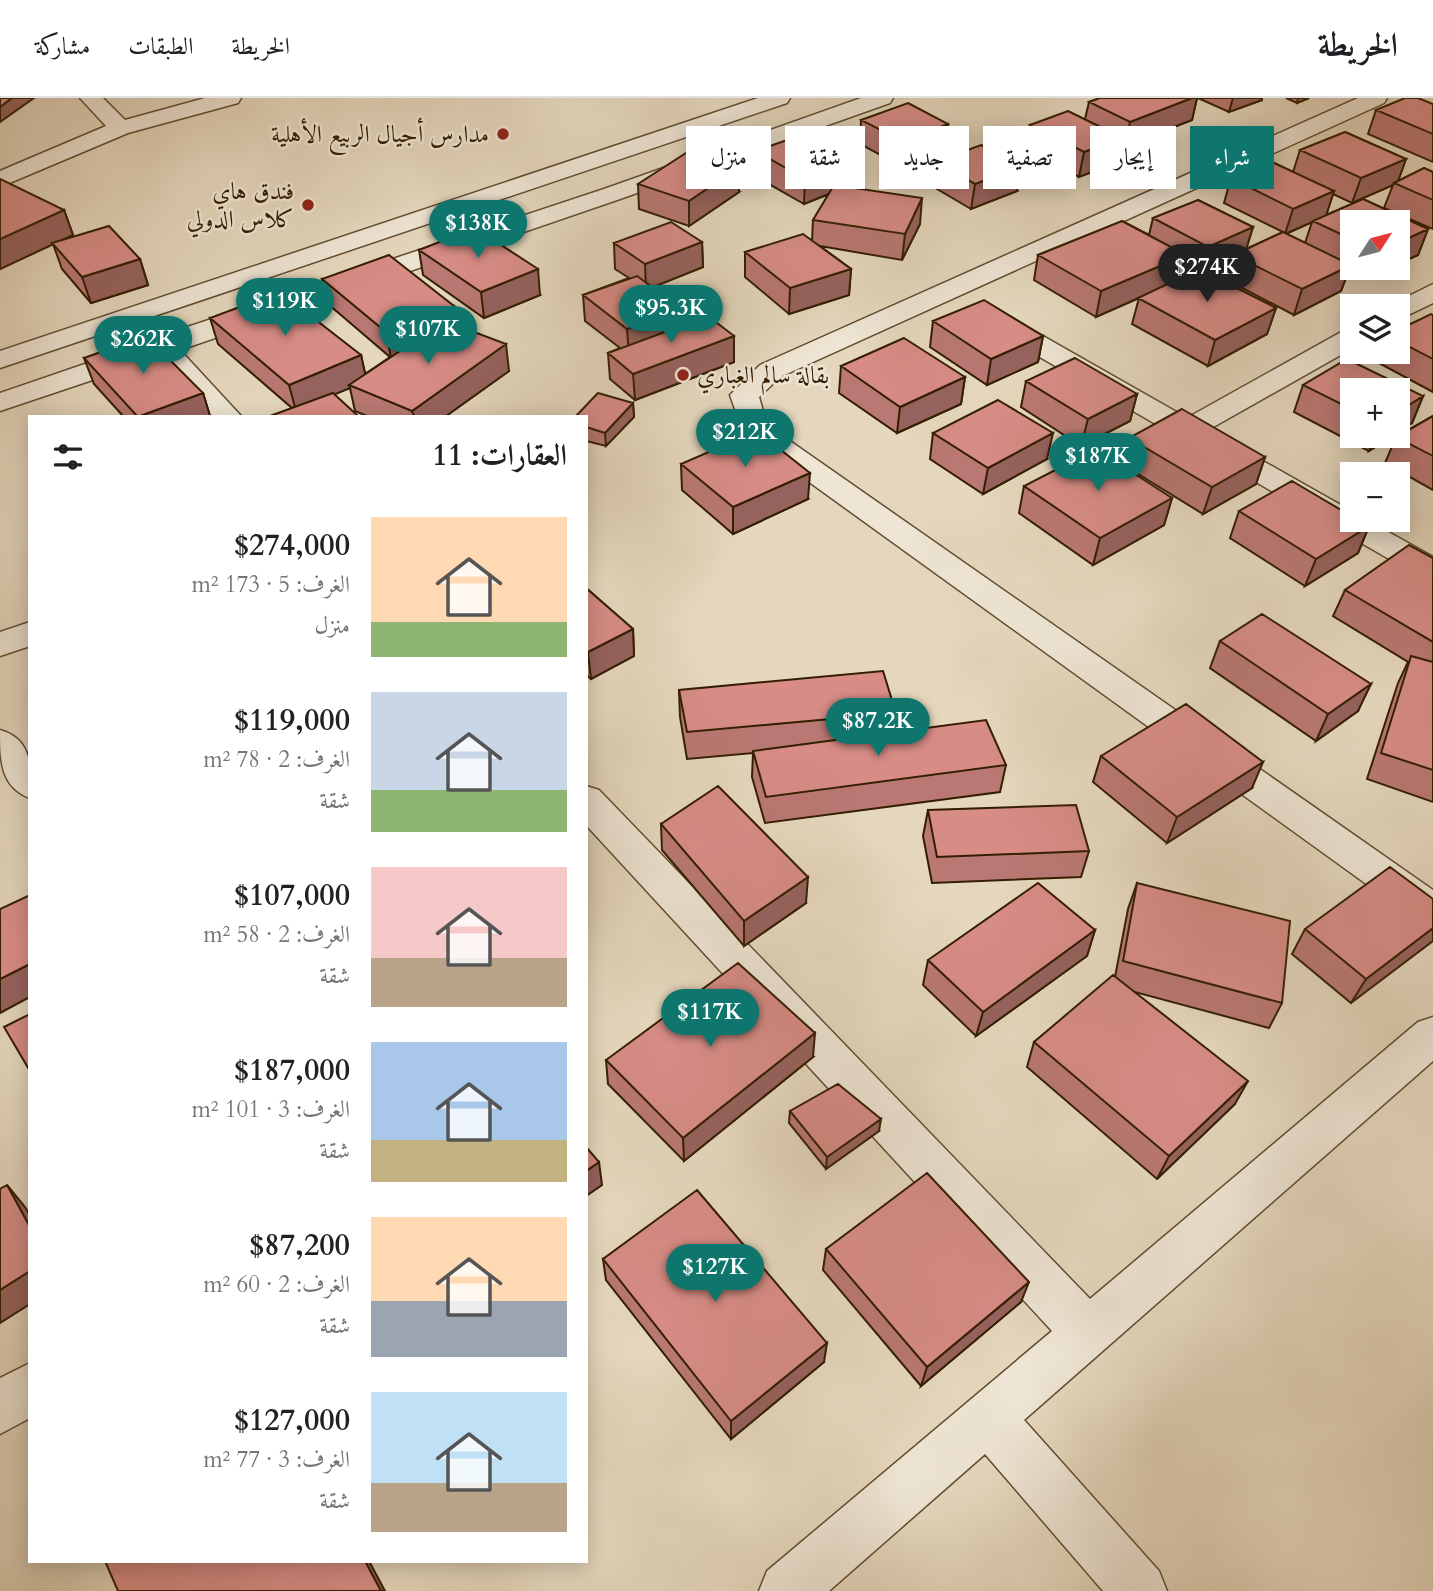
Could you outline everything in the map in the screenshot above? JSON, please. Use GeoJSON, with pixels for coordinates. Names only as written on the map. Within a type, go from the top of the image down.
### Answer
{"type":"FeatureCollection","features":[{"type":"Feature","properties":{"kind":"street"},"geometry":{"type":"LineString","coordinates":[[91,98],[120,128]]}},
{"type":"Feature","properties":{"kind":"street"},"geometry":{"type":"LineString","coordinates":[[0,180],[120,128],[230,98]]}},
{"type":"Feature","properties":{"kind":"street"},"geometry":{"type":"LineString","coordinates":[[0,360],[779,98]]}},
{"type":"Feature","properties":{"kind":"street"},"geometry":{"type":"LineString","coordinates":[[0,402],[161,345],[612,194],[882,98]]}},
{"type":"Feature","properties":{"kind":"street"},"geometry":{"type":"LineString","coordinates":[[1376,98],[770,371],[744,395],[754,429],[1433,911]]}},
{"type":"Feature","properties":{"kind":"street"},"geometry":{"type":"LineString","coordinates":[[944,291],[1433,571]]}},
{"type":"Feature","properties":{"kind":"street"},"geometry":{"type":"LineString","coordinates":[[1410,305],[1433,292]]}},
{"type":"Feature","properties":{"kind":"street"},"geometry":{"type":"LineString","coordinates":[[1186,430],[1340,344]]}},
{"type":"Feature","properties":{"kind":"street"},"geometry":{"type":"LineString","coordinates":[[161,345],[226,415]]}},
{"type":"Feature","properties":{"kind":"street"},"geometry":{"type":"LineString","coordinates":[[0,645],[28,634]]}},
{"type":"Feature","properties":{"kind":"street"},"geometry":{"type":"LineString","coordinates":[[0,743],[28,781]]}},
{"type":"Feature","properties":{"kind":"street"},"geometry":{"type":"LineString","coordinates":[[588,802],[1087,1332]]}},
{"type":"Feature","properties":{"kind":"street"},"geometry":{"type":"LineString","coordinates":[[787,1591],[1433,1035]]}},
{"type":"Feature","properties":{"kind":"street"},"geometry":{"type":"LineString","coordinates":[[0,1408],[28,1389]]}},
{"type":"Feature","properties":{"kind":"street"},"geometry":{"type":"LineString","coordinates":[[988,1418],[1139,1591]]}},
{"type":"Feature","properties":{"kind":"building"},"geometry":{"type":"Polygon","coordinates":[[[0,98],[12,98],[0,107],[0,98]]]}},
{"type":"Feature","properties":{"kind":"building"},"geometry":{"type":"Polygon","coordinates":[[[1100,98],[1192,98],[1130,122],[1089,102],[1100,98]]]}},
{"type":"Feature","properties":{"kind":"building"},"geometry":{"type":"Polygon","coordinates":[[[1405,98],[1418,98],[1433,104],[1433,134],[1376,110],[1405,98]]]}},
{"type":"Feature","properties":{"kind":"building"},"geometry":{"type":"Polygon","coordinates":[[[908,103],[948,124],[879,126],[879,129],[861,120],[908,103]]]}},
{"type":"Feature","properties":{"kind":"building"},"geometry":{"type":"Polygon","coordinates":[[[1068,111],[1099,126],[1090,126],[1090,150],[1084,152],[1076,148],[1076,126],[1030,125],[1068,111]]]}},
{"type":"Feature","properties":{"kind":"building"},"geometry":{"type":"Polygon","coordinates":[[[1345,132],[1406,159],[1361,178],[1300,150],[1345,132]]]}},
{"type":"Feature","properties":{"kind":"building"},"geometry":{"type":"Polygon","coordinates":[[[785,141],[785,168],[771,160],[771,146],[785,141]]]}},
{"type":"Feature","properties":{"kind":"building"},"geometry":{"type":"Polygon","coordinates":[[[983,146],[983,181],[975,184],[969,181],[969,149],[983,146]]]}},
{"type":"Feature","properties":{"kind":"building"},"geometry":{"type":"Polygon","coordinates":[[[686,153],[686,189],[707,189],[689,201],[638,184],[686,153]]]}},
{"type":"Feature","properties":{"kind":"building"},"geometry":{"type":"Polygon","coordinates":[[[1274,163],[1334,191],[1293,209],[1253,189],[1274,189],[1274,163]]]}},
{"type":"Feature","properties":{"kind":"building"},"geometry":{"type":"Polygon","coordinates":[[[1424,168],[1433,172],[1433,200],[1394,183],[1424,168]]]}},
{"type":"Feature","properties":{"kind":"building"},"geometry":{"type":"Polygon","coordinates":[[[0,179],[64,210],[0,239],[0,179]]]}},
{"type":"Feature","properties":{"kind":"building"},"geometry":{"type":"Polygon","coordinates":[[[832,189],[861,189],[922,198],[905,234],[813,220],[832,189]]]}},
{"type":"Feature","properties":{"kind":"building"},"geometry":{"type":"Polygon","coordinates":[[[1363,199],[1387,210],[1340,210],[1340,234],[1313,221],[1363,199]]]}},
{"type":"Feature","properties":{"kind":"building"},"geometry":{"type":"Polygon","coordinates":[[[1198,200],[1253,227],[1208,247],[1153,218],[1198,200]]]}},
{"type":"Feature","properties":{"kind":"building"},"geometry":{"type":"Polygon","coordinates":[[[1122,221],[1186,255],[1101,291],[1038,255],[1122,221]]]}},
{"type":"Feature","properties":{"kind":"building"},"geometry":{"type":"Polygon","coordinates":[[[1410,221],[1428,229],[1410,237],[1410,221]]]}},
{"type":"Feature","properties":{"kind":"building"},"geometry":{"type":"Polygon","coordinates":[[[671,222],[702,242],[645,264],[614,243],[671,222]]]}},
{"type":"Feature","properties":{"kind":"building"},"geometry":{"type":"Polygon","coordinates":[[[109,226],[140,259],[82,277],[52,243],[109,226]]]}},
{"type":"Feature","properties":{"kind":"building"},"geometry":{"type":"Polygon","coordinates":[[[475,228],[538,269],[481,292],[419,250],[475,228]]]}},
{"type":"Feature","properties":{"kind":"building"},"geometry":{"type":"Polygon","coordinates":[[[1283,232],[1340,260],[1340,270],[1302,289],[1234,255],[1283,232]]]}},
{"type":"Feature","properties":{"kind":"building"},"geometry":{"type":"Polygon","coordinates":[[[803,234],[851,269],[790,288],[745,252],[803,234]]]}},
{"type":"Feature","properties":{"kind":"building"},"geometry":{"type":"Polygon","coordinates":[[[389,255],[454,306],[386,332],[322,279],[389,255]]]}},
{"type":"Feature","properties":{"kind":"building"},"geometry":{"type":"Polygon","coordinates":[[[1199,269],[1276,308],[1215,340],[1138,298],[1199,269]]]}},
{"type":"Feature","properties":{"kind":"building"},"geometry":{"type":"Polygon","coordinates":[[[637,276],[682,309],[627,329],[583,295],[637,276]]]}},
{"type":"Feature","properties":{"kind":"building"},"geometry":{"type":"Polygon","coordinates":[[[280,292],[361,355],[289,385],[210,318],[280,292]]]}},
{"type":"Feature","properties":{"kind":"building"},"geometry":{"type":"Polygon","coordinates":[[[984,300],[1043,336],[991,359],[933,321],[984,300]]]}},
{"type":"Feature","properties":{"kind":"building"},"geometry":{"type":"Polygon","coordinates":[[[1433,315],[1433,359],[1410,347],[1410,324],[1433,315]]]}},
{"type":"Feature","properties":{"kind":"building"},"geometry":{"type":"Polygon","coordinates":[[[708,316],[734,336],[633,374],[608,353],[708,316]]]}},
{"type":"Feature","properties":{"kind":"building"},"geometry":{"type":"Polygon","coordinates":[[[445,321],[506,344],[412,411],[349,385],[445,321]]]}},
{"type":"Feature","properties":{"kind":"building"},"geometry":{"type":"Polygon","coordinates":[[[146,336],[203,393],[136,415],[84,358],[146,336]]]}},
{"type":"Feature","properties":{"kind":"building"},"geometry":{"type":"Polygon","coordinates":[[[904,338],[965,377],[900,407],[841,366],[904,338]]]}},
{"type":"Feature","properties":{"kind":"building"},"geometry":{"type":"Polygon","coordinates":[[[1075,358],[1137,394],[1088,419],[1026,381],[1075,358]]]}},
{"type":"Feature","properties":{"kind":"building"},"geometry":{"type":"Polygon","coordinates":[[[1340,363],[1357,364],[1386,378],[1340,378],[1340,404],[1303,385],[1340,363]]]}},
{"type":"Feature","properties":{"kind":"building"},"geometry":{"type":"Polygon","coordinates":[[[1410,390],[1423,396],[1410,404],[1410,390]]]}},
{"type":"Feature","properties":{"kind":"building"},"geometry":{"type":"Polygon","coordinates":[[[333,393],[357,415],[273,415],[333,393]]]}},
{"type":"Feature","properties":{"kind":"building"},"geometry":{"type":"Polygon","coordinates":[[[598,393],[633,403],[605,433],[588,428],[588,415],[577,415],[598,393]]]}},
{"type":"Feature","properties":{"kind":"building"},"geometry":{"type":"Polygon","coordinates":[[[998,400],[1053,433],[988,468],[933,433],[998,400]]]}},
{"type":"Feature","properties":{"kind":"building"},"geometry":{"type":"Polygon","coordinates":[[[1182,409],[1265,457],[1212,487],[1129,438],[1182,409]]]}},
{"type":"Feature","properties":{"kind":"building"},"geometry":{"type":"Polygon","coordinates":[[[1433,416],[1433,456],[1410,444],[1410,429],[1433,416]]]}},
{"type":"Feature","properties":{"kind":"building"},"geometry":{"type":"Polygon","coordinates":[[[757,431],[810,473],[733,507],[681,464],[757,431]]]}},
{"type":"Feature","properties":{"kind":"building"},"geometry":{"type":"Polygon","coordinates":[[[1096,449],[1172,498],[1100,538],[1024,486],[1096,449]]]}},
{"type":"Feature","properties":{"kind":"building"},"geometry":{"type":"Polygon","coordinates":[[[1292,481],[1340,509],[1340,532],[1359,532],[1316,559],[1239,511],[1292,481]]]}},
{"type":"Feature","properties":{"kind":"building"},"geometry":{"type":"Polygon","coordinates":[[[1409,545],[1433,558],[1433,642],[1345,590],[1409,545]]]}},
{"type":"Feature","properties":{"kind":"building"},"geometry":{"type":"Polygon","coordinates":[[[588,590],[633,629],[588,652],[588,590]]]}},
{"type":"Feature","properties":{"kind":"building"},"geometry":{"type":"Polygon","coordinates":[[[1262,614],[1371,684],[1328,714],[1220,641],[1262,614]]]}},
{"type":"Feature","properties":{"kind":"building"},"geometry":{"type":"Polygon","coordinates":[[[1411,656],[1433,662],[1433,770],[1381,753],[1411,656]]]}},
{"type":"Feature","properties":{"kind":"building"},"geometry":{"type":"Polygon","coordinates":[[[883,671],[896,713],[687,732],[679,690],[883,671]]]}},
{"type":"Feature","properties":{"kind":"building"},"geometry":{"type":"Polygon","coordinates":[[[1186,704],[1263,762],[1177,817],[1101,756],[1186,704]]]}},
{"type":"Feature","properties":{"kind":"building"},"geometry":{"type":"Polygon","coordinates":[[[986,720],[1006,765],[766,797],[753,751],[986,720]]]}},
{"type":"Feature","properties":{"kind":"building"},"geometry":{"type":"Polygon","coordinates":[[[718,786],[808,877],[744,921],[661,824],[718,786]]]}},
{"type":"Feature","properties":{"kind":"building"},"geometry":{"type":"Polygon","coordinates":[[[1076,805],[1089,851],[937,857],[928,810],[1076,805]]]}},
{"type":"Feature","properties":{"kind":"building"},"geometry":{"type":"Polygon","coordinates":[[[1390,867],[1433,899],[1433,928],[1366,979],[1305,929],[1390,867]]]}},
{"type":"Feature","properties":{"kind":"building"},"geometry":{"type":"Polygon","coordinates":[[[1038,883],[1095,930],[983,1012],[928,960],[1038,883]]]}},
{"type":"Feature","properties":{"kind":"building"},"geometry":{"type":"Polygon","coordinates":[[[1137,883],[1290,921],[1282,1003],[1123,961],[1137,883]]]}},
{"type":"Feature","properties":{"kind":"building"},"geometry":{"type":"Polygon","coordinates":[[[28,896],[28,965],[0,979],[0,909],[28,896]]]}},
{"type":"Feature","properties":{"kind":"building"},"geometry":{"type":"Polygon","coordinates":[[[738,963],[815,1033],[683,1138],[606,1060],[738,963]]]}},
{"type":"Feature","properties":{"kind":"building"},"geometry":{"type":"Polygon","coordinates":[[[1113,975],[1248,1081],[1169,1156],[1034,1042],[1113,975]]]}},
{"type":"Feature","properties":{"kind":"building"},"geometry":{"type":"Polygon","coordinates":[[[28,1015],[28,1068],[4,1027],[28,1015]]]}},
{"type":"Feature","properties":{"kind":"building"},"geometry":{"type":"Polygon","coordinates":[[[838,1084],[881,1119],[827,1157],[790,1111],[838,1084]]]}},
{"type":"Feature","properties":{"kind":"building"},"geometry":{"type":"Polygon","coordinates":[[[588,1149],[599,1162],[588,1170],[588,1149]]]}},
{"type":"Feature","properties":{"kind":"building"},"geometry":{"type":"Polygon","coordinates":[[[927,1173],[1029,1282],[927,1367],[826,1249],[927,1173]]]}},
{"type":"Feature","properties":{"kind":"building"},"geometry":{"type":"Polygon","coordinates":[[[7,1185],[28,1223],[28,1272],[0,1290],[0,1189],[7,1185]]]}},
{"type":"Feature","properties":{"kind":"building"},"geometry":{"type":"Polygon","coordinates":[[[697,1190],[827,1343],[731,1421],[603,1259],[697,1190]]]}},
{"type":"Feature","properties":{"kind":"building"},"geometry":{"type":"Polygon","coordinates":[[[106,1563],[366,1563],[381,1591],[118,1591],[106,1563]]]}},
{"type":"Feature","properties":{"kind":"place","name":"مدارس أجيال الربيع الأهلية"},"geometry":{"type":"Point","coordinates":[503,134]}},
{"type":"Feature","properties":{"kind":"place","name":"فندق هاي كلاس الدولي"},"geometry":{"type":"Point","coordinates":[308,205]}},
{"type":"Feature","properties":{"kind":"place","name":"بقالة سالم الغباري"},"geometry":{"type":"Point","coordinates":[683,375]}}]}
